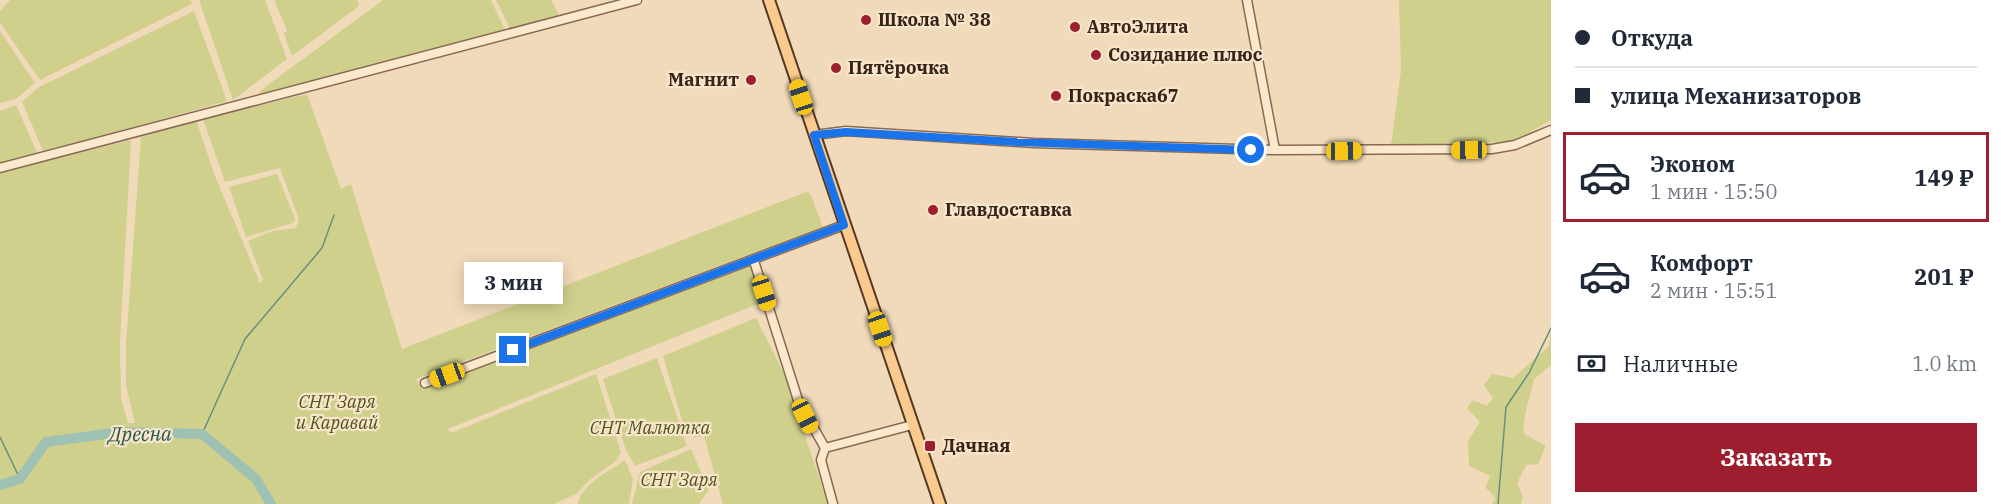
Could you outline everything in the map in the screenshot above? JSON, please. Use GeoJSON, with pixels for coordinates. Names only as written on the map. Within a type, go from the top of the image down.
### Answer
{"type":"FeatureCollection","features":[{"type":"Feature","properties":{"kind":"main road"},"geometry":{"type":"LineString","coordinates":[[769,0],[940,504]]}},
{"type":"Feature","properties":{"kind":"street"},"geometry":{"type":"LineString","coordinates":[[0,168],[637,0]]}},
{"type":"Feature","properties":{"kind":"street"},"geometry":{"type":"LineString","coordinates":[[1247,0],[1275,150]]}},
{"type":"Feature","properties":{"kind":"street"},"geometry":{"type":"LineString","coordinates":[[814,135],[846,132],[1014,142],[1275,150],[1492,149],[1515,145],[1551,130]]}},
{"type":"Feature","properties":{"kind":"street"},"geometry":{"type":"LineString","coordinates":[[425,383],[754,261],[844,225]]}},
{"type":"Feature","properties":{"kind":"street"},"geometry":{"type":"LineString","coordinates":[[754,261],[798,400],[825,448],[821,460],[833,504]]}},
{"type":"Feature","properties":{"kind":"street"},"geometry":{"type":"LineString","coordinates":[[825,448],[912,425]]}},
{"type":"Feature","properties":{"kind":"green space"},"geometry":{"type":"Polygon","coordinates":[[[10,0],[191,0],[192,4],[40,80],[0,23],[0,11],[10,0]]]}},
{"type":"Feature","properties":{"kind":"green space"},"geometry":{"type":"Polygon","coordinates":[[[199,0],[265,0],[287,59],[233,100],[199,0]]]}},
{"type":"Feature","properties":{"kind":"green space"},"geometry":{"type":"Polygon","coordinates":[[[274,0],[357,0],[359,6],[292,56],[284,34],[287,30],[274,0]]]}},
{"type":"Feature","properties":{"kind":"green space"},"geometry":{"type":"Polygon","coordinates":[[[383,0],[491,0],[505,30],[258,95],[261,90],[383,0]]]}},
{"type":"Feature","properties":{"kind":"green space"},"geometry":{"type":"Polygon","coordinates":[[[496,0],[551,0],[559,15],[510,29],[496,0]]]}},
{"type":"Feature","properties":{"kind":"green space"},"geometry":{"type":"Polygon","coordinates":[[[1399,0],[1551,0],[1551,120],[1512,142],[1391,145],[1401,71],[1399,0]]]}},
{"type":"Feature","properties":{"kind":"green space"},"geometry":{"type":"Polygon","coordinates":[[[194,11],[227,101],[44,153],[22,102],[39,87],[194,11]]]}},
{"type":"Feature","properties":{"kind":"green space"},"geometry":{"type":"Polygon","coordinates":[[[0,31],[35,83],[16,99],[0,103],[0,31]]]}},
{"type":"Feature","properties":{"kind":"green space","name":"СНТ Заря и Каравай"},"geometry":{"type":"Polygon","coordinates":[[[307,94],[341,189],[351,184],[402,349],[806,192],[810,193],[823,227],[416,379],[420,386],[750,261],[762,302],[448,429],[451,433],[596,374],[621,452],[616,461],[592,478],[576,494],[554,504],[0,504],[0,172],[131,140],[120,342],[121,398],[128,423],[135,423],[126,386],[126,344],[141,137],[196,120],[215,176],[260,283],[263,280],[248,241],[273,231],[296,228],[299,219],[280,168],[225,182],[203,119],[307,94]]]}},
{"type":"Feature","properties":{"kind":"green space"},"geometry":{"type":"Polygon","coordinates":[[[16,105],[37,152],[36,155],[0,164],[0,111],[16,105]]]}},
{"type":"Feature","properties":{"kind":"green space"},"geometry":{"type":"Polygon","coordinates":[[[277,174],[295,219],[293,223],[246,237],[229,187],[277,174]]]}},
{"type":"Feature","properties":{"kind":"green space"},"geometry":{"type":"Polygon","coordinates":[[[756,318],[785,376],[828,504],[723,504],[704,436],[695,437],[685,430],[663,356],[756,318]]]}},
{"type":"Feature","properties":{"kind":"green space"},"geometry":{"type":"Polygon","coordinates":[[[1551,332],[1551,365],[1534,379],[1525,413],[1524,427],[1524,434],[1546,446],[1538,464],[1526,465],[1517,483],[1523,497],[1521,504],[1492,504],[1496,498],[1485,487],[1490,476],[1469,466],[1468,441],[1480,422],[1467,408],[1473,400],[1487,406],[1493,398],[1484,385],[1492,374],[1513,378],[1549,346],[1551,332]]]}},
{"type":"Feature","properties":{"kind":"green space","name":"СНТ Малютка"},"geometry":{"type":"Polygon","coordinates":[[[657,358],[687,446],[635,466],[626,450],[603,379],[657,358]]]}},
{"type":"Feature","properties":{"kind":"green space","name":"СНТ Заря"},"geometry":{"type":"Polygon","coordinates":[[[691,449],[709,490],[699,504],[632,504],[640,472],[691,449]]]}},
{"type":"Feature","properties":{"kind":"green space","name":"СНТ Заря"},"geometry":{"type":"Polygon","coordinates":[[[625,460],[633,479],[629,504],[578,504],[584,490],[590,484],[625,460]]]}},
{"type":"Feature","properties":{"kind":"waterway"},"geometry":{"type":"LineString","coordinates":[[202,434],[245,339],[322,248],[334,215]]}},
{"type":"Feature","properties":{"kind":"waterway"},"geometry":{"type":"LineString","coordinates":[[1498,504],[1506,407],[1529,373],[1551,328]]}},
{"type":"Feature","properties":{"kind":"waterway","name":"Дресна"},"geometry":{"type":"LineString","coordinates":[[0,485],[20,479],[46,442],[120,432],[202,434],[256,479],[271,504]]}},
{"type":"Feature","properties":{"kind":"waterway"},"geometry":{"type":"LineString","coordinates":[[0,437],[20,479]]}},
{"type":"Feature","properties":{"kind":"place","name":"Школа № 38"},"geometry":{"type":"Point","coordinates":[866,20]}},
{"type":"Feature","properties":{"kind":"place","name":"АвтоЭлита"},"geometry":{"type":"Point","coordinates":[1075,27]}},
{"type":"Feature","properties":{"kind":"place","name":"Созидание плюс"},"geometry":{"type":"Point","coordinates":[1096,55]}},
{"type":"Feature","properties":{"kind":"place","name":"Пятёрочка"},"geometry":{"type":"Point","coordinates":[836,68]}},
{"type":"Feature","properties":{"kind":"place","name":"Магнит"},"geometry":{"type":"Point","coordinates":[751,80]}},
{"type":"Feature","properties":{"kind":"place","name":"Покраска67"},"geometry":{"type":"Point","coordinates":[1056,96]}},
{"type":"Feature","properties":{"kind":"place","name":"Главдоставка"},"geometry":{"type":"Point","coordinates":[933,210]}},
{"type":"Feature","properties":{"kind":"place","name":"Дачная"},"geometry":{"type":"Point","coordinates":[930,446]}},
{"type":"Feature","properties":{"kind":"route"},"geometry":{"type":"LineString","coordinates":[[513,350],[754,261],[844,225],[814,135],[846,132],[1017,142],[1251,150]]}}]}
